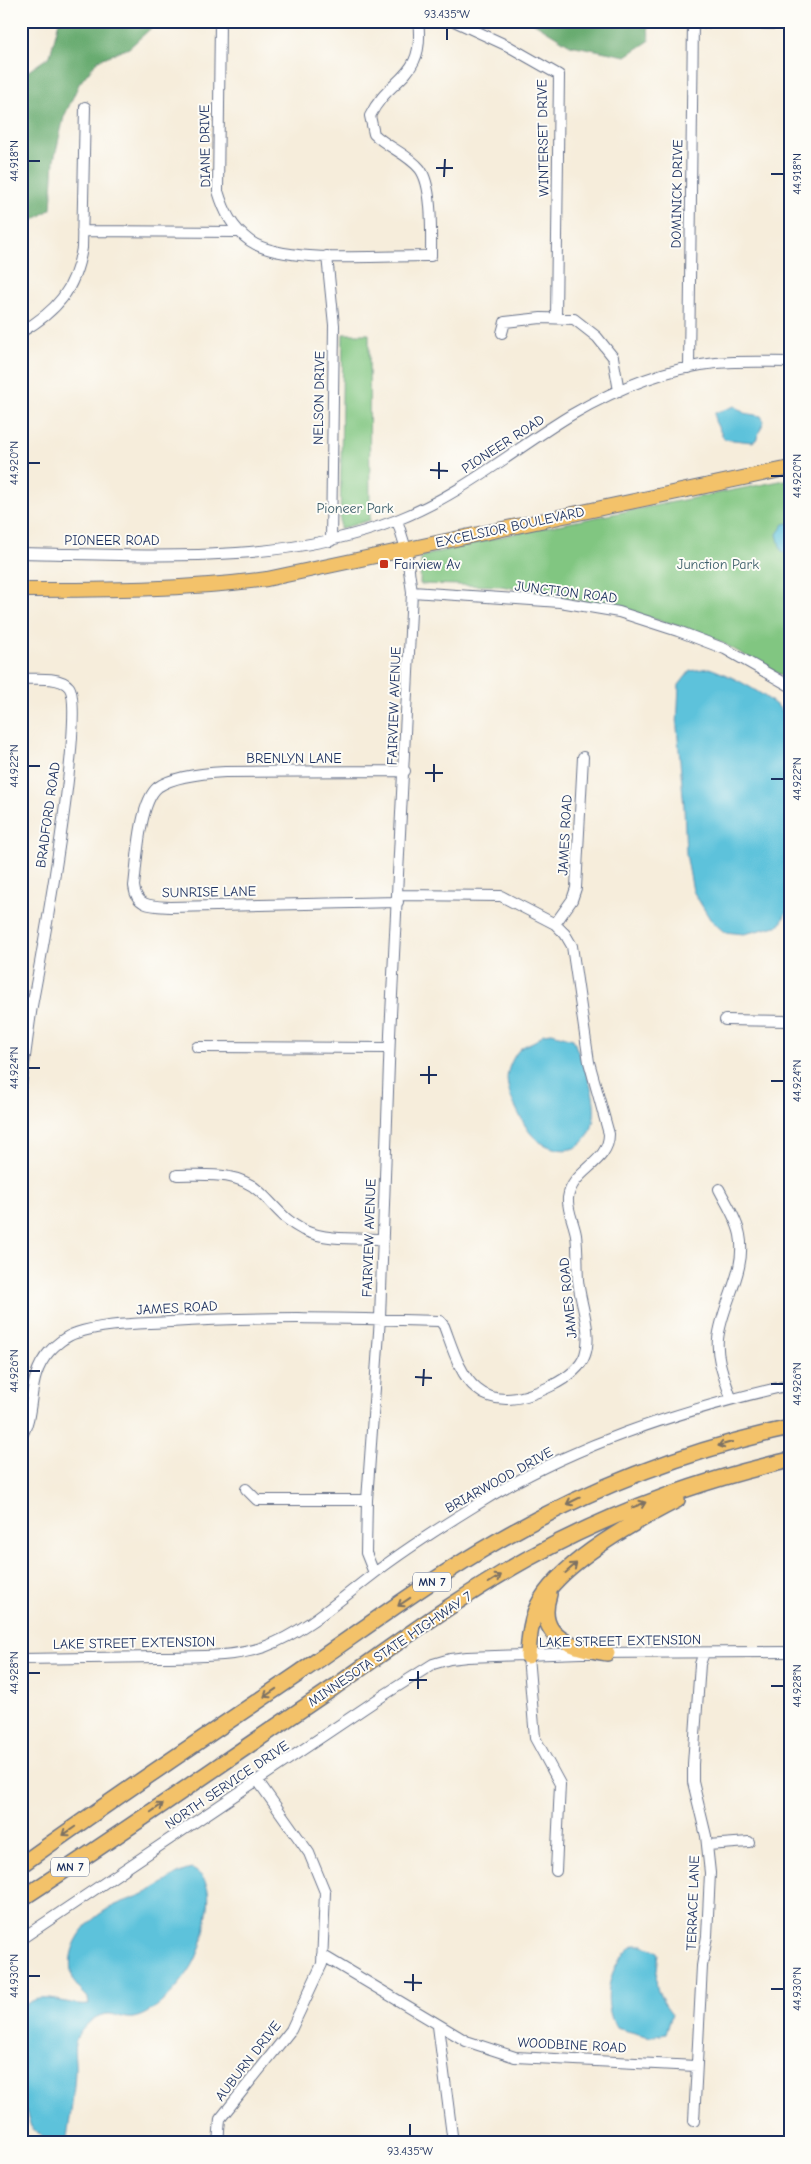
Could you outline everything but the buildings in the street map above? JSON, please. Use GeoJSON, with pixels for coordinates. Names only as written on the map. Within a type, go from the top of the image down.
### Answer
{"type":"FeatureCollection","features":[{"type":"Feature","properties":{"kind":"highway","name":"MN 7"},"geometry":{"type":"LineString","coordinates":[[21,1865],[414,1595],[497,1541],[543,1516],[614,1482],[700,1451],[790,1427]]}},
{"type":"Feature","properties":{"kind":"highway","name":"MINNESOTA STATE HIGHWAY 7"},"geometry":{"type":"LineString","coordinates":[[21,1899],[118,1836],[448,1609],[525,1560],[632,1508],[706,1482],[761,1466],[790,1460]]}},
{"type":"Feature","properties":{"kind":"highway"},"geometry":{"type":"LineString","coordinates":[[528,1656],[533,1618],[542,1599],[553,1585],[578,1562],[617,1532],[685,1496],[761,1466]]}},
{"type":"Feature","properties":{"kind":"highway"},"geometry":{"type":"LineString","coordinates":[[553,1585],[548,1595],[546,1611],[556,1634],[567,1644],[607,1653]]}},
{"type":"Feature","properties":{"kind":"main road","name":"EXCELSIOR BOULEVARD"},"geometry":{"type":"LineString","coordinates":[[21,590],[148,590],[241,582],[314,570],[790,468]]}},
{"type":"Feature","properties":{"kind":"street","name":"DIANE DRIVE"},"geometry":{"type":"LineString","coordinates":[[220,21],[218,183],[222,206],[229,220],[239,232],[265,249],[280,253],[327,256],[431,256],[428,193],[424,176],[420,169],[412,162],[374,134],[370,116],[381,99],[406,74],[414,61],[418,49],[418,21]]}},
{"type":"Feature","properties":{"kind":"street","name":"WINTERSET DRIVE"},"geometry":{"type":"LineString","coordinates":[[454,21],[508,46],[559,75],[556,318]]}},
{"type":"Feature","properties":{"kind":"street"},"geometry":{"type":"LineString","coordinates":[[693,22],[790,24]]}},
{"type":"Feature","properties":{"kind":"street","name":"DOMINICK DRIVE"},"geometry":{"type":"LineString","coordinates":[[689,368],[693,22]]}},
{"type":"Feature","properties":{"kind":"street"},"geometry":{"type":"LineString","coordinates":[[21,332],[36,324],[66,296],[74,281],[79,265],[82,231],[85,108]]}},
{"type":"Feature","properties":{"kind":"street"},"geometry":{"type":"LineString","coordinates":[[82,231],[239,232]]}},
{"type":"Feature","properties":{"kind":"street","name":"NELSON DRIVE"},"geometry":{"type":"LineString","coordinates":[[327,256],[334,325],[331,541]]}},
{"type":"Feature","properties":{"kind":"street"},"geometry":{"type":"LineString","coordinates":[[502,333],[505,322],[556,318],[574,319],[598,337],[613,357],[619,391]]}},
{"type":"Feature","properties":{"kind":"street","name":"PIONEER ROAD"},"geometry":{"type":"LineString","coordinates":[[21,553],[244,553],[294,548],[331,541],[397,520],[472,481],[570,416],[619,391],[689,368],[716,363],[790,362]]}},
{"type":"Feature","properties":{"kind":"street","name":"FAIRVIEW AVENUE"},"geometry":{"type":"LineString","coordinates":[[374,1573],[366,1553],[367,1500],[380,1318],[389,1048],[405,771],[412,592],[406,549],[397,520]]}},
{"type":"Feature","properties":{"kind":"street","name":"JUNCTION ROAD"},"geometry":{"type":"LineString","coordinates":[[412,592],[560,602],[619,612],[678,630],[725,650],[790,686]]}},
{"type":"Feature","properties":{"kind":"street","name":"BRADFORD ROAD"},"geometry":{"type":"LineString","coordinates":[[21,679],[61,682],[69,687],[73,697],[74,719],[68,776],[44,946],[32,1007],[21,1085]]}},
{"type":"Feature","properties":{"kind":"street","name":"JAMES ROAD"},"geometry":{"type":"LineString","coordinates":[[21,1437],[26,1430],[34,1378],[40,1364],[57,1345],[74,1333],[95,1328],[190,1320],[380,1318],[440,1321],[467,1378],[479,1390],[495,1398],[512,1398],[555,1384],[568,1377],[578,1368],[585,1355],[588,1340],[578,1282],[576,1237],[568,1199],[574,1183],[606,1151],[609,1143],[609,1134],[589,1062],[572,946],[565,934],[555,924],[572,900],[576,888],[583,757]]}},
{"type":"Feature","properties":{"kind":"street","name":"BRENLYN LANE"},"geometry":{"type":"LineString","coordinates":[[184,778],[225,772],[405,771]]}},
{"type":"Feature","properties":{"kind":"street","name":"SUNRISE LANE"},"geometry":{"type":"LineString","coordinates":[[184,778],[158,788],[150,798],[143,822],[134,886],[135,896],[140,902],[153,906],[170,907],[501,896],[555,924]]}},
{"type":"Feature","properties":{"kind":"street"},"geometry":{"type":"LineString","coordinates":[[21,998],[32,1007]]}},
{"type":"Feature","properties":{"kind":"street"},"geometry":{"type":"LineString","coordinates":[[725,1020],[790,1021]]}},
{"type":"Feature","properties":{"kind":"street"},"geometry":{"type":"LineString","coordinates":[[197,1047],[389,1048]]}},
{"type":"Feature","properties":{"kind":"street"},"geometry":{"type":"LineString","coordinates":[[177,1174],[222,1176],[250,1183],[282,1216],[315,1234],[330,1237],[383,1239]]}},
{"type":"Feature","properties":{"kind":"street"},"geometry":{"type":"LineString","coordinates":[[719,1189],[740,1233],[741,1246],[738,1270],[718,1339],[720,1363],[731,1398]]}},
{"type":"Feature","properties":{"kind":"street","name":"BRIARWOOD DRIVE"},"geometry":{"type":"LineString","coordinates":[[247,1652],[284,1639],[305,1626],[374,1573],[475,1505],[529,1476],[589,1447],[649,1424],[731,1398],[790,1385]]}},
{"type":"Feature","properties":{"kind":"street"},"geometry":{"type":"LineString","coordinates":[[246,1489],[257,1500],[367,1500]]}},
{"type":"Feature","properties":{"kind":"street","name":"LAKE STREET EXTENSION"},"geometry":{"type":"LineString","coordinates":[[21,1659],[227,1655],[247,1652]]}},
{"type":"Feature","properties":{"kind":"street","name":"LAKE STREET EXTENSION"},"geometry":{"type":"LineString","coordinates":[[450,1659],[607,1653],[790,1652]]}},
{"type":"Feature","properties":{"kind":"street","name":"TERRACE LANE"},"geometry":{"type":"LineString","coordinates":[[694,2121],[696,2066],[710,1873],[708,1845],[696,1800],[693,1764],[700,1664],[704,1653]]}},
{"type":"Feature","properties":{"kind":"street"},"geometry":{"type":"LineString","coordinates":[[528,1656],[535,1738],[560,1784],[556,1871]]}},
{"type":"Feature","properties":{"kind":"street","name":"NORTH SERVICE DRIVE"},"geometry":{"type":"LineString","coordinates":[[21,1939],[422,1669],[450,1659]]}},
{"type":"Feature","properties":{"kind":"street","name":"AUBURN DRIVE"},"geometry":{"type":"LineString","coordinates":[[218,2143],[220,2119],[291,2030],[322,1964],[325,1892],[309,1853],[258,1781]]}},
{"type":"Feature","properties":{"kind":"street"},"geometry":{"type":"LineString","coordinates":[[708,1845],[749,1842]]}},
{"type":"Feature","properties":{"kind":"street","name":"WOODBINE ROAD"},"geometry":{"type":"LineString","coordinates":[[322,1955],[466,2041],[515,2057],[696,2066]]}},
{"type":"Feature","properties":{"kind":"street"},"geometry":{"type":"LineString","coordinates":[[438,2026],[453,2143]]}},
{"type":"Feature","properties":{"kind":"green space"},"geometry":{"type":"Polygon","coordinates":[[[59,21],[159,21],[129,48],[98,60],[79,84],[64,117],[54,160],[51,209],[23,227],[21,225],[21,55],[27,72],[50,56],[59,21]]]}},
{"type":"Feature","properties":{"kind":"green space"},"geometry":{"type":"Polygon","coordinates":[[[531,21],[648,21],[649,41],[626,56],[570,45],[531,21]]]}},
{"type":"Feature","properties":{"kind":"green space","name":"Pioneer Park"},"geometry":{"type":"Polygon","coordinates":[[[343,334],[369,334],[370,520],[340,529],[343,334]]]}},
{"type":"Feature","properties":{"kind":"green space","name":"Junction Park"},"geometry":{"type":"Polygon","coordinates":[[[790,479],[790,680],[706,634],[605,605],[501,586],[420,584],[421,559],[423,556],[516,533],[790,479]]]}},
{"type":"Feature","properties":{"kind":"water"},"geometry":{"type":"Polygon","coordinates":[[[735,406],[744,413],[761,416],[764,421],[756,440],[752,442],[724,439],[715,421],[715,413],[735,406]]]}},
{"type":"Feature","properties":{"kind":"water"},"geometry":{"type":"Polygon","coordinates":[[[790,523],[790,558],[781,550],[777,534],[784,524],[790,523]]]}},
{"type":"Feature","properties":{"kind":"water"},"geometry":{"type":"Polygon","coordinates":[[[709,668],[730,676],[764,696],[790,719],[790,905],[780,925],[744,934],[724,932],[710,919],[693,891],[686,854],[677,727],[679,685],[690,671],[709,668]]]}},
{"type":"Feature","properties":{"kind":"water"},"geometry":{"type":"Polygon","coordinates":[[[552,1033],[573,1039],[587,1074],[593,1096],[594,1110],[590,1133],[584,1142],[566,1150],[554,1148],[540,1142],[532,1135],[514,1104],[507,1083],[509,1068],[519,1050],[543,1034],[552,1033]]]}},
{"type":"Feature","properties":{"kind":"water"},"geometry":{"type":"Polygon","coordinates":[[[192,1869],[202,1876],[207,1885],[209,1896],[203,1938],[193,1965],[171,1994],[152,2010],[133,2018],[110,2014],[101,2015],[88,2023],[82,2030],[74,2047],[74,2089],[66,2143],[43,2143],[43,2137],[31,2127],[21,2095],[21,2008],[29,2002],[38,1999],[89,2004],[88,1998],[75,1983],[71,1970],[73,1950],[76,1940],[82,1931],[106,1910],[148,1892],[181,1872],[192,1869]]]}},
{"type":"Feature","properties":{"kind":"water"},"geometry":{"type":"Polygon","coordinates":[[[635,1945],[643,1945],[657,1951],[659,1954],[656,1980],[658,1992],[672,2014],[666,2034],[650,2037],[616,2028],[611,2017],[608,1994],[613,1972],[626,1952],[635,1945]]]}},
{"type":"Feature","properties":{"kind":"place","name":"Fairview Av"},"geometry":{"type":"Point","coordinates":[384,564]}}]}
